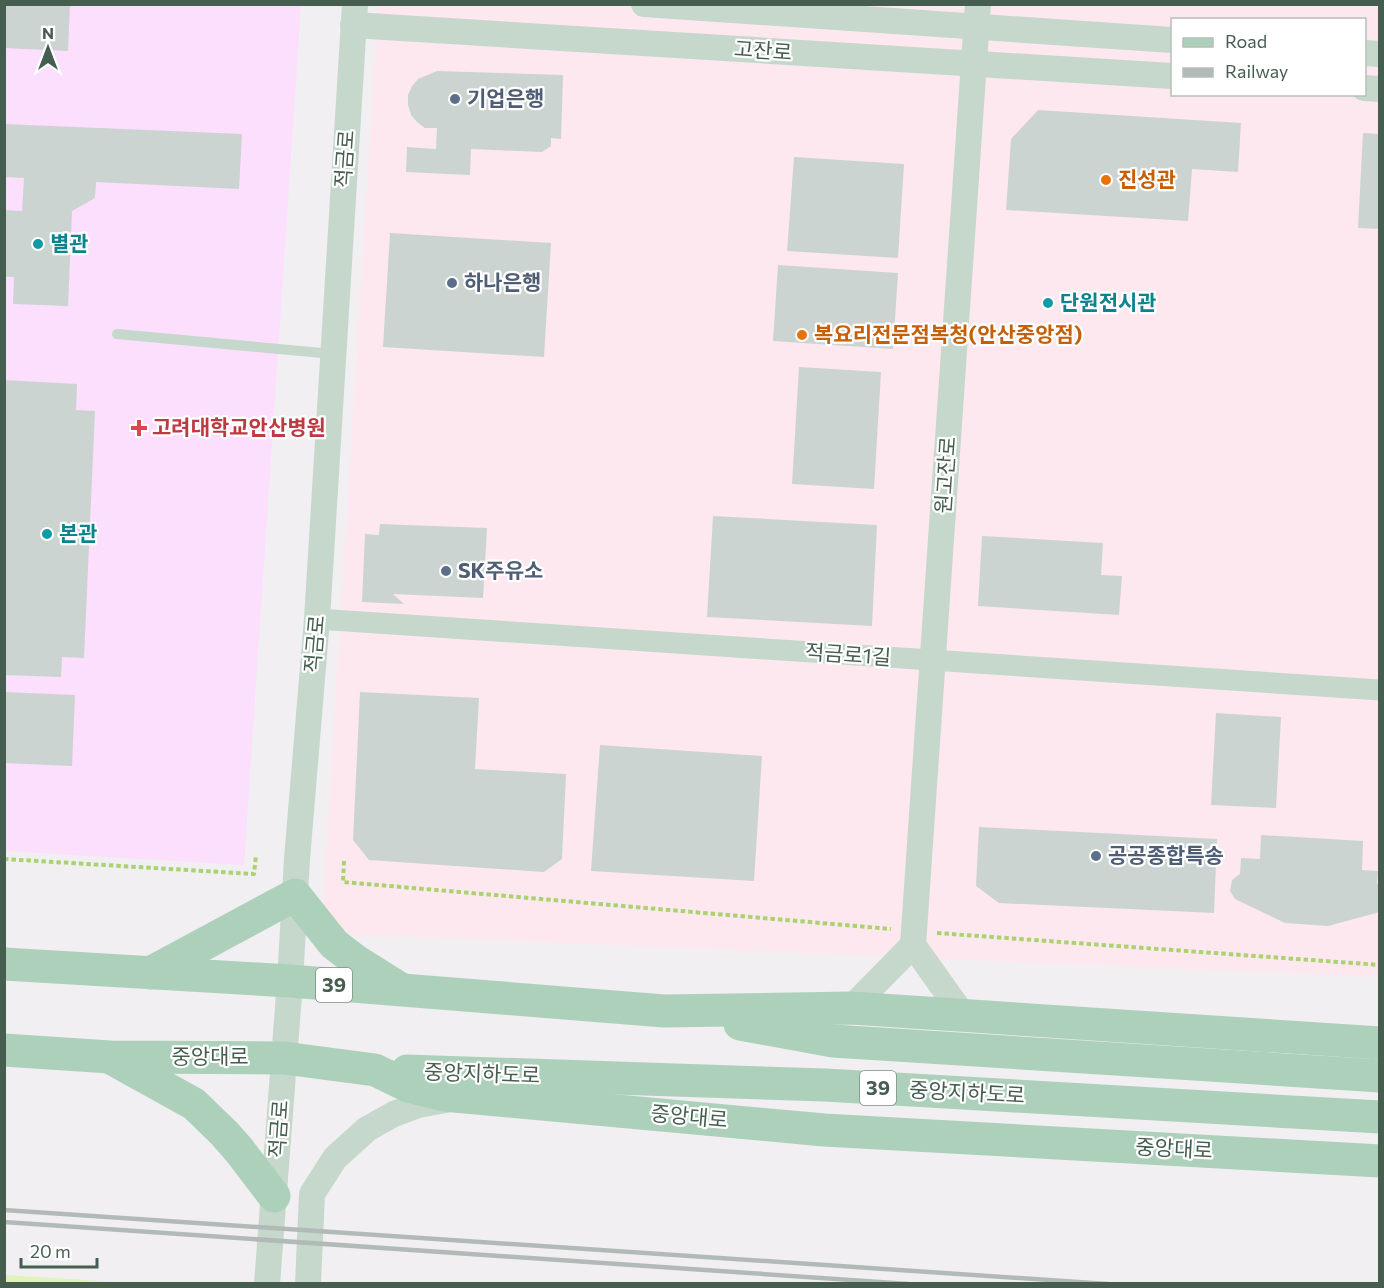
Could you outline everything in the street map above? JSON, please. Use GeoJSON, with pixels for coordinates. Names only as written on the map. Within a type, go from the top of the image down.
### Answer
{"type":"FeatureCollection","features":[{"type":"Feature","properties":{"kind":"main road"},"geometry":{"type":"LineString","coordinates":[[150,973],[295,895],[334,944],[356,961],[403,990]]}},
{"type":"Feature","properties":{"kind":"main road","name":"39"},"geometry":{"type":"LineString","coordinates":[[4,964],[290,981],[664,1011]]}},
{"type":"Feature","properties":{"kind":"main road"},"geometry":{"type":"LineString","coordinates":[[664,1011],[851,1008],[1380,1043]]}},
{"type":"Feature","properties":{"kind":"main road","name":"중앙지하도로"},"geometry":{"type":"LineString","coordinates":[[664,1011],[833,1041],[1380,1076]]}},
{"type":"Feature","properties":{"kind":"main road","name":"중앙대로"},"geometry":{"type":"LineString","coordinates":[[4,1050],[110,1057],[284,1058],[375,1071],[408,1086],[463,1097],[824,1130],[1380,1161]]}},
{"type":"Feature","properties":{"kind":"main road"},"geometry":{"type":"LineString","coordinates":[[110,1057],[194,1104],[239,1150],[274,1196]]}},
{"type":"Feature","properties":{"kind":"main road","name":"중앙지하도로"},"geometry":{"type":"LineString","coordinates":[[375,1071],[825,1085],[1380,1117]]}},
{"type":"Feature","properties":{"kind":"street","name":"고잔로"},"geometry":{"type":"LineString","coordinates":[[644,4],[977,16],[1171,40]]}},
{"type":"Feature","properties":{"kind":"street","name":"고잔로"},"geometry":{"type":"LineString","coordinates":[[354,15],[974,64],[1171,76]]}},
{"type":"Feature","properties":{"kind":"street","name":"적금로"},"geometry":{"type":"LineString","coordinates":[[267,1284],[317,619],[354,15]]}},
{"type":"Feature","properties":{"kind":"street","name":"원고잔로"},"geometry":{"type":"LineString","coordinates":[[913,938],[977,16]]}},
{"type":"Feature","properties":{"kind":"street","name":"적금로1길"},"geometry":{"type":"LineString","coordinates":[[317,619],[1380,690]]}},
{"type":"Feature","properties":{"kind":"street"},"geometry":{"type":"LineString","coordinates":[[851,1008],[913,938],[963,1015]]}},
{"type":"Feature","properties":{"kind":"street"},"geometry":{"type":"LineString","coordinates":[[308,1284],[312,1194],[335,1158],[367,1129],[394,1114],[418,1105],[463,1097]]}},
{"type":"Feature","properties":{"kind":"lane"},"geometry":{"type":"LineString","coordinates":[[117,334],[333,354]]}},
{"type":"Feature","properties":{"kind":"path"},"geometry":{"type":"LineString","coordinates":[[4,859],[254,874],[256,855]]}},
{"type":"Feature","properties":{"kind":"path"},"geometry":{"type":"LineString","coordinates":[[344,861],[343,882],[913,938],[1380,965]]}},
{"type":"Feature","properties":{"kind":"shaded area","name":"고려대학교안산병원"},"geometry":{"type":"Polygon","coordinates":[[[4,5],[301,5],[244,865],[5,851],[4,5]]]}},
{"type":"Feature","properties":{"kind":"shaded area"},"geometry":{"type":"Polygon","coordinates":[[[378,5],[1379,5],[1379,977],[321,933],[378,5]]]}},
{"type":"Feature","properties":{"kind":"green space"},"geometry":{"type":"Polygon","coordinates":[[[5,1275],[136,1283],[5,1283],[5,1275]]]}},
{"type":"Feature","properties":{"kind":"building"},"geometry":{"type":"Polygon","coordinates":[[[4,4],[70,4],[68,51],[4,48],[4,4]]]}},
{"type":"Feature","properties":{"kind":"building"},"geometry":{"type":"Polygon","coordinates":[[[437,71],[563,75],[561,139],[551,138],[551,146],[542,152],[471,149],[470,175],[406,172],[407,147],[436,149],[437,128],[425,128],[417,122],[411,115],[408,95],[418,79],[437,71]]]}},
{"type":"Feature","properties":{"kind":"building"},"geometry":{"type":"Polygon","coordinates":[[[1038,110],[1241,123],[1238,172],[1192,169],[1188,221],[1006,210],[1011,139],[1038,110]]]}},
{"type":"Feature","properties":{"kind":"building","name":"별관"},"geometry":{"type":"Polygon","coordinates":[[[4,124],[242,134],[239,189],[96,182],[95,198],[72,211],[68,306],[13,304],[14,277],[4,277],[4,210],[22,211],[24,178],[4,177],[4,124]]]}},
{"type":"Feature","properties":{"kind":"building"},"geometry":{"type":"Polygon","coordinates":[[[1363,133],[1380,134],[1380,229],[1358,228],[1363,133]]]}},
{"type":"Feature","properties":{"kind":"building"},"geometry":{"type":"Polygon","coordinates":[[[794,157],[904,164],[898,258],[787,251],[794,157]]]}},
{"type":"Feature","properties":{"kind":"building"},"geometry":{"type":"Polygon","coordinates":[[[390,233],[551,243],[544,357],[383,347],[390,233]]]}},
{"type":"Feature","properties":{"kind":"building"},"geometry":{"type":"Polygon","coordinates":[[[778,265],[898,273],[893,349],[773,341],[778,265]]]}},
{"type":"Feature","properties":{"kind":"building"},"geometry":{"type":"Polygon","coordinates":[[[799,367],[881,372],[874,489],[792,484],[799,367]]]}},
{"type":"Feature","properties":{"kind":"building","name":"본관"},"geometry":{"type":"Polygon","coordinates":[[[4,380],[77,384],[76,410],[95,411],[84,658],[62,657],[61,677],[4,675],[4,380]]]}},
{"type":"Feature","properties":{"kind":"building"},"geometry":{"type":"Polygon","coordinates":[[[713,516],[877,525],[872,626],[707,617],[713,516]]]}},
{"type":"Feature","properties":{"kind":"building"},"geometry":{"type":"Polygon","coordinates":[[[380,524],[487,528],[483,598],[393,594],[404,604],[362,602],[365,534],[379,535],[380,524]]]}},
{"type":"Feature","properties":{"kind":"building"},"geometry":{"type":"Polygon","coordinates":[[[982,536],[1103,543],[1101,575],[1122,576],[1119,615],[978,606],[982,536]]]}},
{"type":"Feature","properties":{"kind":"building"},"geometry":{"type":"Polygon","coordinates":[[[4,692],[75,695],[72,766],[4,763],[4,692]]]}},
{"type":"Feature","properties":{"kind":"building"},"geometry":{"type":"Polygon","coordinates":[[[360,692],[479,698],[475,769],[566,774],[562,859],[544,872],[369,860],[353,840],[360,692]]]}},
{"type":"Feature","properties":{"kind":"building"},"geometry":{"type":"Polygon","coordinates":[[[1216,713],[1281,717],[1276,808],[1211,805],[1216,713]]]}},
{"type":"Feature","properties":{"kind":"building"},"geometry":{"type":"Polygon","coordinates":[[[600,745],[762,756],[754,881],[591,871],[600,745]]]}},
{"type":"Feature","properties":{"kind":"building"},"geometry":{"type":"Polygon","coordinates":[[[979,827],[1217,839],[1214,913],[999,903],[976,886],[979,827]]]}},
{"type":"Feature","properties":{"kind":"building"},"geometry":{"type":"Polygon","coordinates":[[[1261,835],[1363,841],[1362,870],[1378,871],[1380,912],[1328,926],[1285,923],[1235,899],[1230,891],[1232,880],[1240,874],[1241,858],[1260,859],[1261,835]]]}},
{"type":"Feature","properties":{"kind":"railway"},"geometry":{"type":"LineString","coordinates":[[4,1210],[1108,1284]]}},
{"type":"Feature","properties":{"kind":"railway"},"geometry":{"type":"LineString","coordinates":[[4,1222],[909,1284]]}},
{"type":"Feature","properties":{"kind":"place","name":"기업은행"},"geometry":{"type":"Point","coordinates":[455,99]}},
{"type":"Feature","properties":{"kind":"place","name":"진성관"},"geometry":{"type":"Point","coordinates":[1106,180]}},
{"type":"Feature","properties":{"kind":"place","name":"별관"},"geometry":{"type":"Point","coordinates":[38,244]}},
{"type":"Feature","properties":{"kind":"place","name":"하나은행"},"geometry":{"type":"Point","coordinates":[452,283]}},
{"type":"Feature","properties":{"kind":"place","name":"단원전시관"},"geometry":{"type":"Point","coordinates":[1048,303]}},
{"type":"Feature","properties":{"kind":"place","name":"복요리전문점복청(안산중앙점)"},"geometry":{"type":"Point","coordinates":[802,335]}},
{"type":"Feature","properties":{"kind":"place","name":"고려대학교안산병원"},"geometry":{"type":"Point","coordinates":[139,428]}},
{"type":"Feature","properties":{"kind":"place","name":"본관"},"geometry":{"type":"Point","coordinates":[47,534]}},
{"type":"Feature","properties":{"kind":"place","name":"SK주유소"},"geometry":{"type":"Point","coordinates":[446,571]}},
{"type":"Feature","properties":{"kind":"place","name":"공공종합특송"},"geometry":{"type":"Point","coordinates":[1096,856]}}]}
